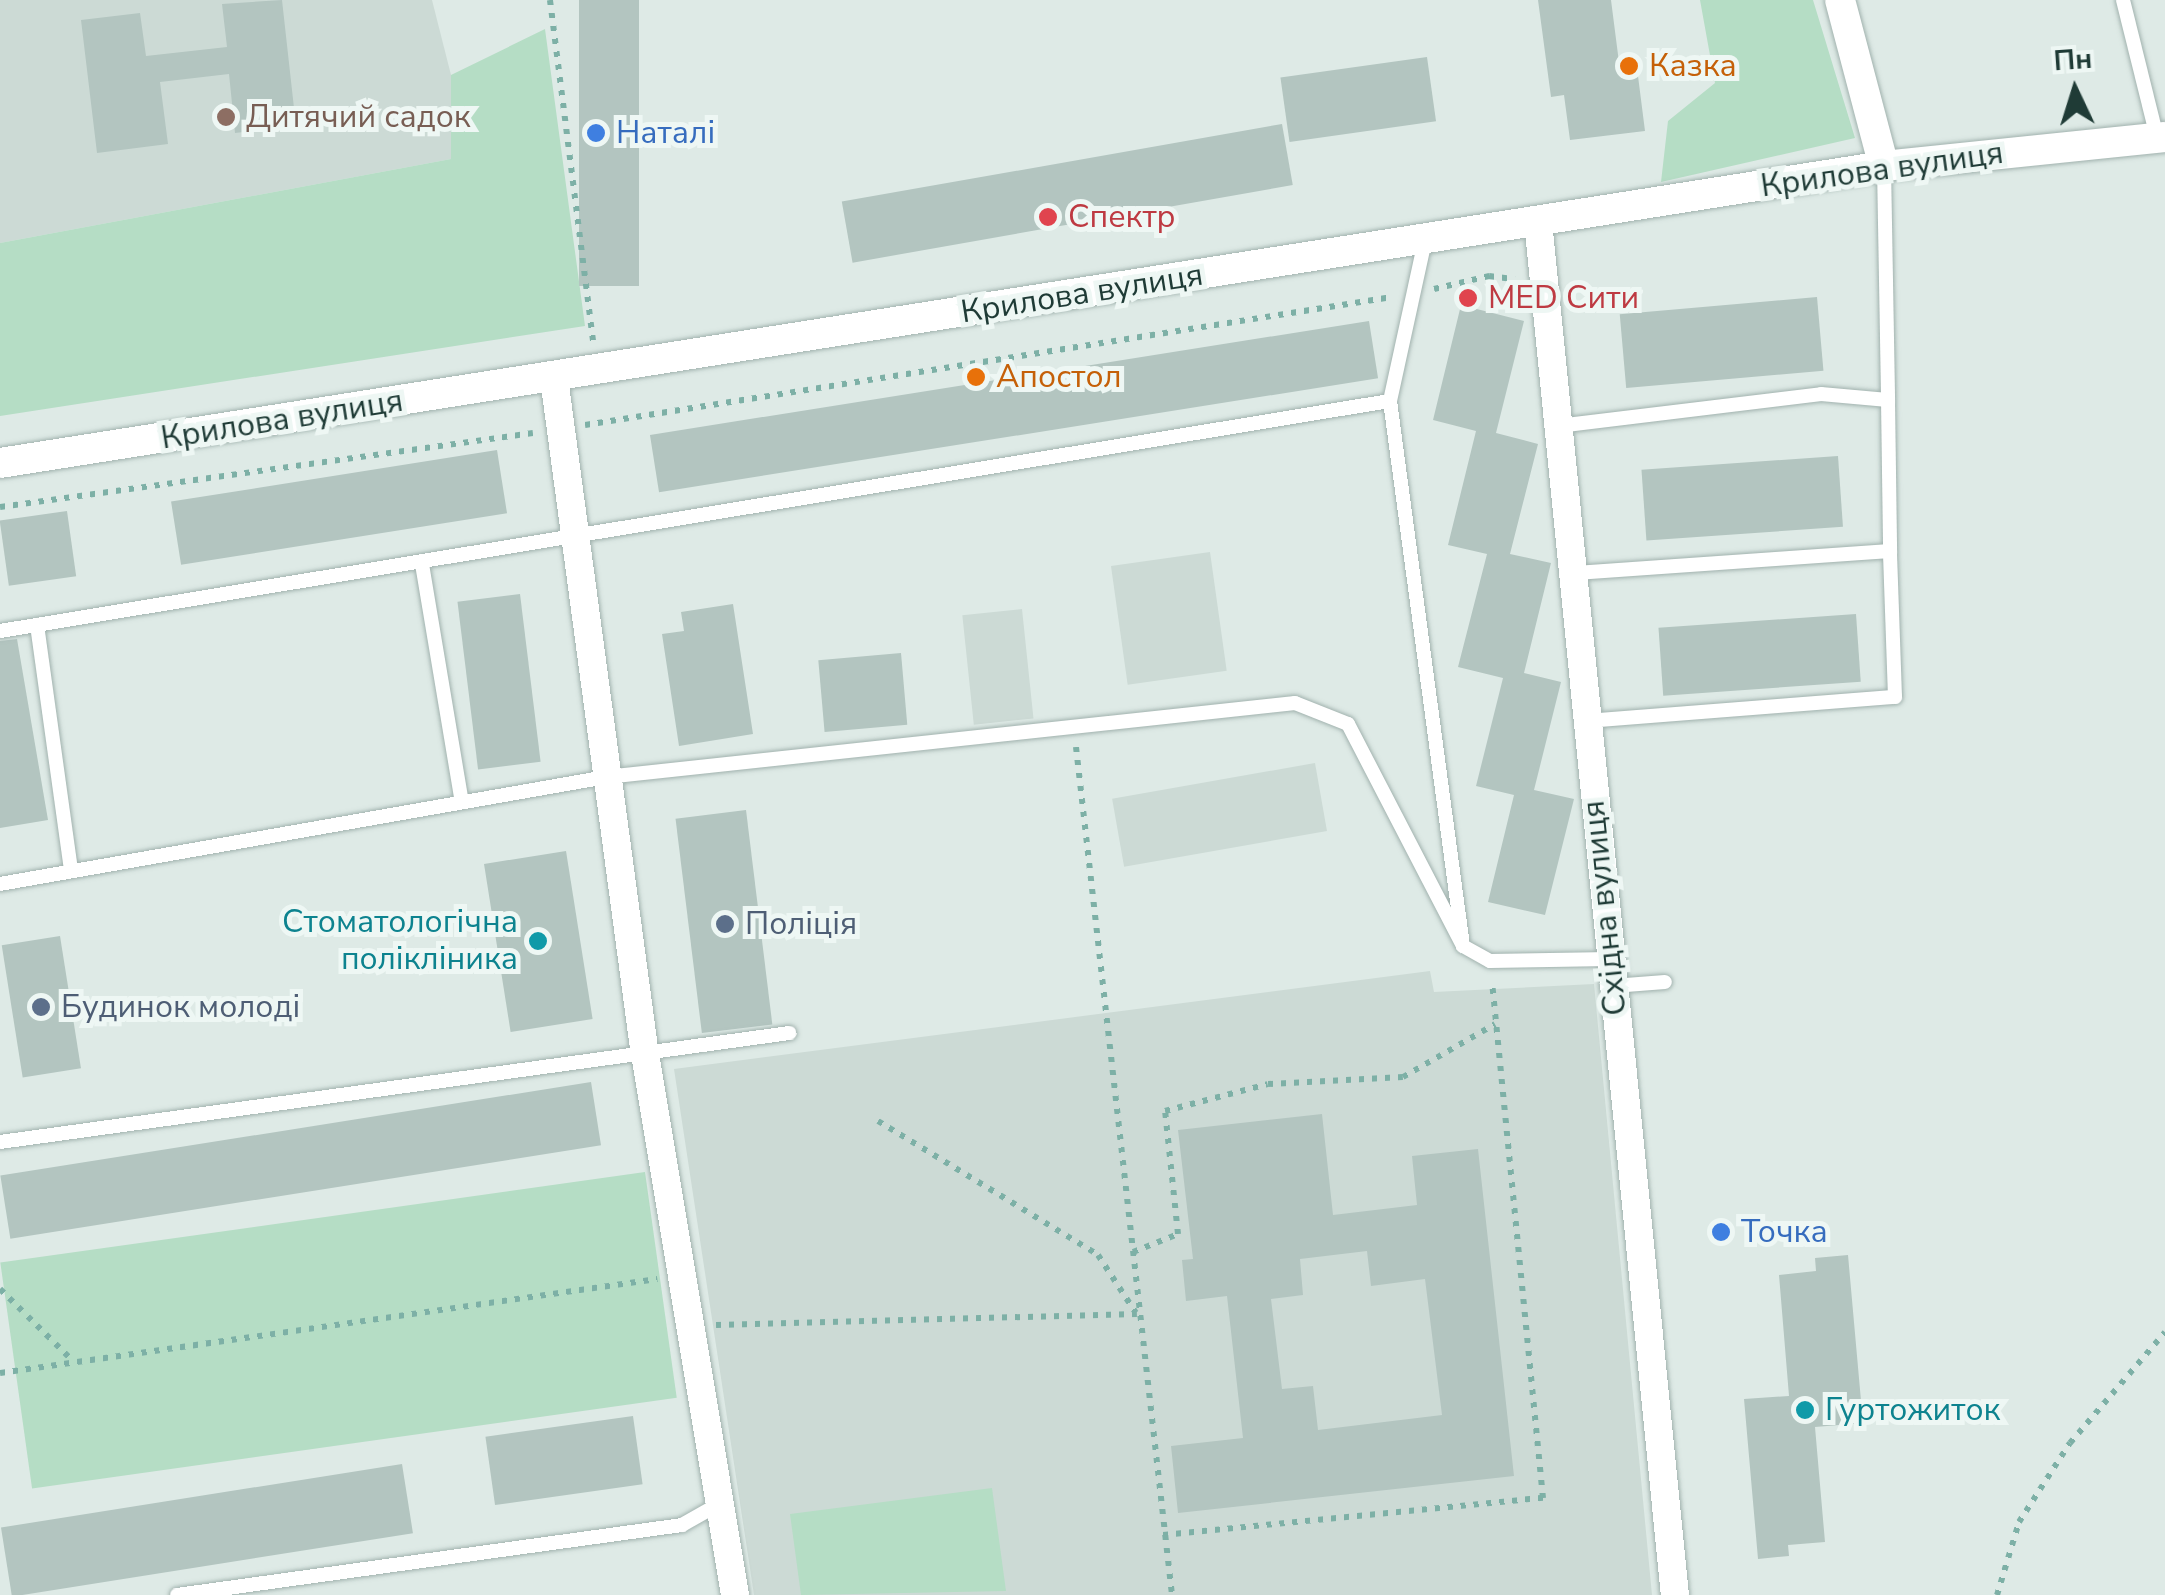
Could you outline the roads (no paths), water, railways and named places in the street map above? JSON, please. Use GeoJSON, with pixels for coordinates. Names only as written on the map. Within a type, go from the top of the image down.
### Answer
{"type":"FeatureCollection","features":[{"type":"Feature","properties":{"kind":"street"},"geometry":{"type":"LineString","coordinates":[[1840,0],[1884,166]]}},
{"type":"Feature","properties":{"kind":"street","name":"Крилова вулиця"},"geometry":{"type":"LineString","coordinates":[[0,463],[1884,166],[2161,137]]}},
{"type":"Feature","properties":{"kind":"street","name":"Східна вулиця"},"geometry":{"type":"LineString","coordinates":[[1538,221],[1675,1595]]}},
{"type":"Feature","properties":{"kind":"street"},"geometry":{"type":"LineString","coordinates":[[554,378],[572,540],[644,1048],[735,1595]]}},
{"type":"Feature","properties":{"kind":"lane"},"geometry":{"type":"LineString","coordinates":[[2123,0],[2161,137]]}},
{"type":"Feature","properties":{"kind":"lane"},"geometry":{"type":"LineString","coordinates":[[1587,721],[1896,696],[1884,166]]}},
{"type":"Feature","properties":{"kind":"lane"},"geometry":{"type":"LineString","coordinates":[[1425,239],[1390,401],[1463,946]]}},
{"type":"Feature","properties":{"kind":"lane"},"geometry":{"type":"LineString","coordinates":[[1558,426],[1822,394],[1888,400]]}},
{"type":"Feature","properties":{"kind":"lane"},"geometry":{"type":"LineString","coordinates":[[0,631],[572,540],[1390,401]]}},
{"type":"Feature","properties":{"kind":"lane"},"geometry":{"type":"LineString","coordinates":[[1572,574],[1890,551]]}},
{"type":"Feature","properties":{"kind":"lane"},"geometry":{"type":"LineString","coordinates":[[422,564],[462,802]]}},
{"type":"Feature","properties":{"kind":"lane"},"geometry":{"type":"LineString","coordinates":[[37,625],[72,871]]}},
{"type":"Feature","properties":{"kind":"lane"},"geometry":{"type":"LineString","coordinates":[[0,884],[606,777],[1295,703],[1348,724],[1463,946],[1490,961],[1612,972],[1665,982]]}},
{"type":"Feature","properties":{"kind":"lane"},"geometry":{"type":"LineString","coordinates":[[0,1142],[644,1048],[790,1034]]}},
{"type":"Feature","properties":{"kind":"lane"},"geometry":{"type":"LineString","coordinates":[[177,1595],[682,1525],[720,1504]]}},
{"type":"Feature","properties":{"kind":"place","name":"Казка"},"geometry":{"type":"Point","coordinates":[1629,66]}},
{"type":"Feature","properties":{"kind":"place","name":"Дитячий садок"},"geometry":{"type":"Point","coordinates":[226,117]}},
{"type":"Feature","properties":{"kind":"place","name":"Наталі"},"geometry":{"type":"Point","coordinates":[596,133]}},
{"type":"Feature","properties":{"kind":"place","name":"Спектр"},"geometry":{"type":"Point","coordinates":[1048,217]}},
{"type":"Feature","properties":{"kind":"place","name":"MED Сити"},"geometry":{"type":"Point","coordinates":[1468,298]}},
{"type":"Feature","properties":{"kind":"place","name":"Апостол"},"geometry":{"type":"Point","coordinates":[976,377]}},
{"type":"Feature","properties":{"kind":"place","name":"Поліція"},"geometry":{"type":"Point","coordinates":[725,924]}},
{"type":"Feature","properties":{"kind":"place","name":"Стоматологічна полікліника"},"geometry":{"type":"Point","coordinates":[538,941]}},
{"type":"Feature","properties":{"kind":"place","name":"Будинок молоді"},"geometry":{"type":"Point","coordinates":[41,1007]}},
{"type":"Feature","properties":{"kind":"place","name":"Точка"},"geometry":{"type":"Point","coordinates":[1721,1232]}},
{"type":"Feature","properties":{"kind":"place","name":"Гуртожиток"},"geometry":{"type":"Point","coordinates":[1805,1410]}}]}
